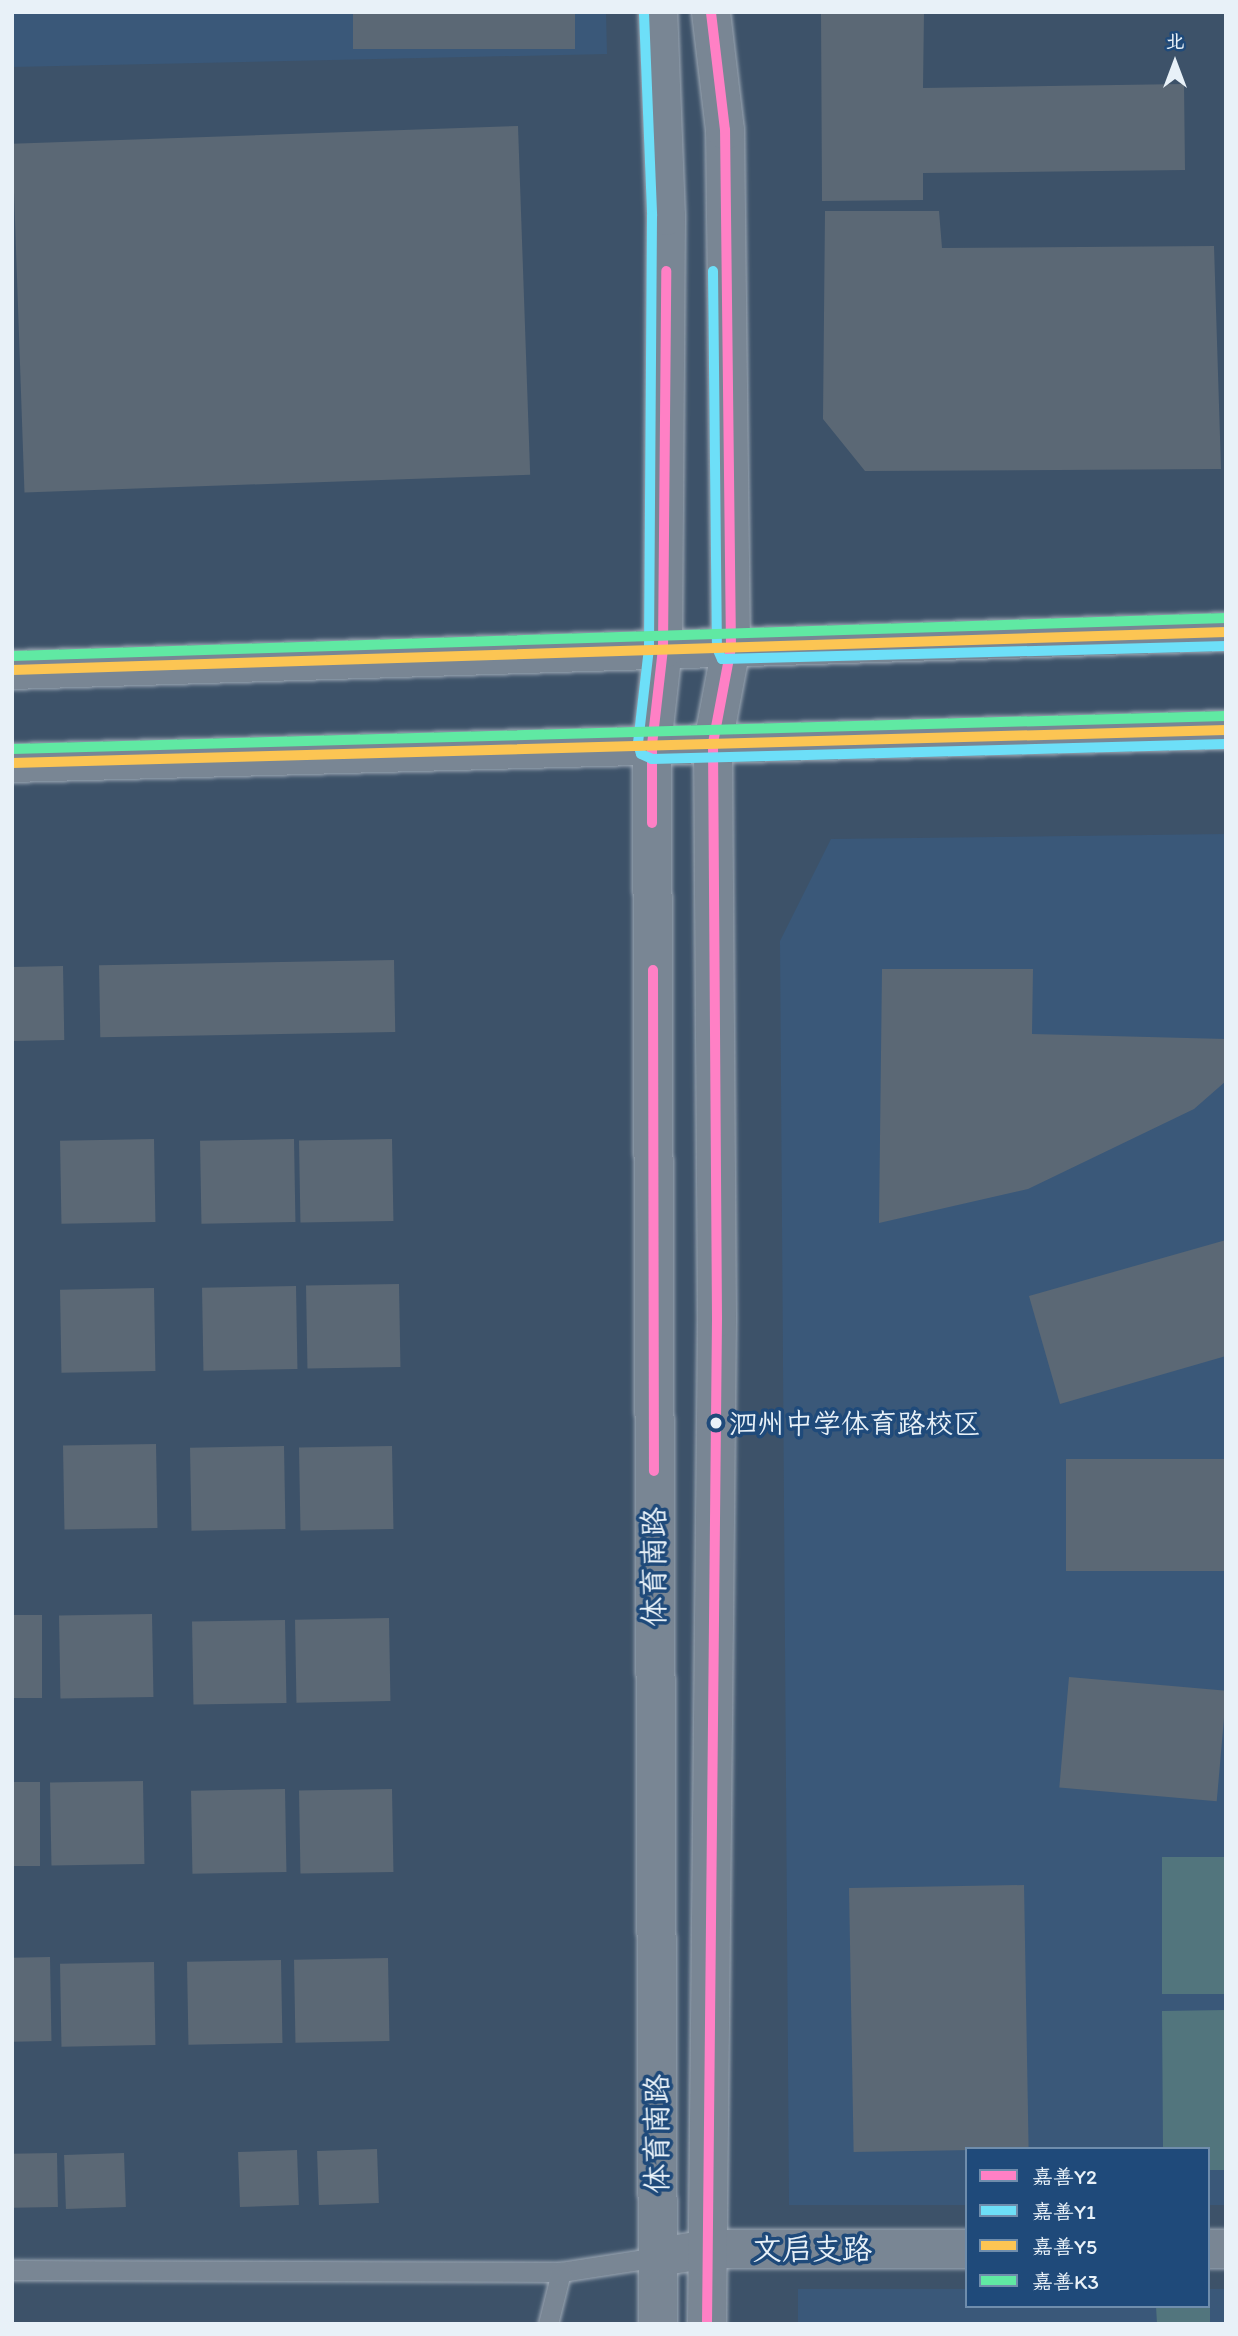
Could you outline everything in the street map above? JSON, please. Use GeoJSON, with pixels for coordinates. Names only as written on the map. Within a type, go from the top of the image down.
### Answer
{"type":"FeatureCollection","features":[{"type":"Feature","properties":{"kind":"main road","name":"体育南路"},"geometry":{"type":"LineString","coordinates":[[658,12],[666,216],[663,649],[652,745],[658,2324]]}},
{"type":"Feature","properties":{"kind":"main road","name":"体育南路"},"geometry":{"type":"LineString","coordinates":[[707,2324],[717,1318],[713,743],[731,648],[725,130],[711,12]]}},
{"type":"Feature","properties":{"kind":"main road"},"geometry":{"type":"LineString","coordinates":[[12,670],[1226,632]]}},
{"type":"Feature","properties":{"kind":"main road"},"geometry":{"type":"LineString","coordinates":[[12,763],[1226,730]]}},
{"type":"Feature","properties":{"kind":"main road","name":"文启支路"},"geometry":{"type":"LineString","coordinates":[[658,2257],[709,2249],[965,2249]]}},
{"type":"Feature","properties":{"kind":"lane"},"geometry":{"type":"LineString","coordinates":[[12,2270],[561,2272],[658,2257]]}},
{"type":"Feature","properties":{"kind":"lane"},"geometry":{"type":"LineString","coordinates":[[548,2324],[561,2272]]}},
{"type":"Feature","properties":{"kind":"shaded area"},"geometry":{"type":"Polygon","coordinates":[[[12,12],[606,12],[607,54],[12,67],[12,12]]]}},
{"type":"Feature","properties":{"kind":"shaded area"},"geometry":{"type":"Polygon","coordinates":[[[1226,834],[1226,2205],[1210,2205],[1210,2147],[965,2147],[965,2205],[789,2205],[780,941],[831,839],[1226,834]]]}},
{"type":"Feature","properties":{"kind":"shaded area"},"geometry":{"type":"Polygon","coordinates":[[[798,2289],[965,2289],[965,2308],[1210,2308],[1210,2289],[1226,2289],[1226,2324],[798,2324],[798,2289]]]}},
{"type":"Feature","properties":{"kind":"green space"},"geometry":{"type":"Polygon","coordinates":[[[1162,1857],[1226,1857],[1226,1994],[1162,1994],[1162,1857]]]}},
{"type":"Feature","properties":{"kind":"green space"},"geometry":{"type":"Polygon","coordinates":[[[1226,2010],[1226,2170],[1210,2170],[1210,2147],[1163,2147],[1162,2011],[1226,2010]]]}},
{"type":"Feature","properties":{"kind":"green space"},"geometry":{"type":"Polygon","coordinates":[[[1156,2308],[1210,2308],[1210,2324],[1157,2324],[1156,2308]]]}},
{"type":"Feature","properties":{"kind":"building"},"geometry":{"type":"Polygon","coordinates":[[[353,12],[575,12],[575,49],[353,49],[353,12]]]}},
{"type":"Feature","properties":{"kind":"building"},"geometry":{"type":"Polygon","coordinates":[[[821,12],[924,12],[923,88],[1184,84],[1185,170],[923,173],[923,200],[822,201],[821,12]]]}},
{"type":"Feature","properties":{"kind":"building"},"geometry":{"type":"Polygon","coordinates":[[[518,126],[530,475],[24,492],[12,144],[518,126]]]}},
{"type":"Feature","properties":{"kind":"building"},"geometry":{"type":"Polygon","coordinates":[[[825,211],[939,211],[942,248],[1214,246],[1221,469],[865,471],[823,419],[825,211]]]}},
{"type":"Feature","properties":{"kind":"building"},"geometry":{"type":"Polygon","coordinates":[[[394,960],[395,1032],[100,1037],[99,965],[394,960]]]}},
{"type":"Feature","properties":{"kind":"building"},"geometry":{"type":"Polygon","coordinates":[[[63,966],[64,1040],[13,1041],[12,967],[63,966]]]}},
{"type":"Feature","properties":{"kind":"building"},"geometry":{"type":"Polygon","coordinates":[[[882,969],[1033,969],[1032,1034],[1226,1039],[1226,1081],[1194,1109],[1028,1189],[879,1223],[882,969]]]}},
{"type":"Feature","properties":{"kind":"building"},"geometry":{"type":"Polygon","coordinates":[[[154,1139],[155,1222],[61,1224],[60,1141],[154,1139]]]}},
{"type":"Feature","properties":{"kind":"building"},"geometry":{"type":"Polygon","coordinates":[[[294,1139],[295,1222],[201,1224],[200,1141],[294,1139]]]}},
{"type":"Feature","properties":{"kind":"building"},"geometry":{"type":"Polygon","coordinates":[[[392,1139],[393,1221],[300,1223],[299,1141],[392,1139]]]}},
{"type":"Feature","properties":{"kind":"building"},"geometry":{"type":"Polygon","coordinates":[[[1226,1240],[1226,1356],[1060,1404],[1029,1296],[1226,1240]]]}},
{"type":"Feature","properties":{"kind":"building"},"geometry":{"type":"Polygon","coordinates":[[[399,1284],[400,1367],[307,1369],[306,1286],[399,1284]]]}},
{"type":"Feature","properties":{"kind":"building"},"geometry":{"type":"Polygon","coordinates":[[[296,1286],[297,1369],[203,1371],[202,1288],[296,1286]]]}},
{"type":"Feature","properties":{"kind":"building"},"geometry":{"type":"Polygon","coordinates":[[[154,1288],[155,1371],[61,1373],[60,1290],[154,1288]]]}},
{"type":"Feature","properties":{"kind":"building"},"geometry":{"type":"Polygon","coordinates":[[[156,1444],[157,1528],[64,1530],[63,1446],[156,1444]]]}},
{"type":"Feature","properties":{"kind":"building"},"geometry":{"type":"Polygon","coordinates":[[[284,1446],[285,1529],[191,1531],[190,1448],[284,1446]]]}},
{"type":"Feature","properties":{"kind":"building"},"geometry":{"type":"Polygon","coordinates":[[[392,1446],[393,1529],[300,1531],[299,1448],[392,1446]]]}},
{"type":"Feature","properties":{"kind":"building"},"geometry":{"type":"Polygon","coordinates":[[[1066,1459],[1226,1459],[1226,1571],[1066,1571],[1066,1459]]]}},
{"type":"Feature","properties":{"kind":"building"},"geometry":{"type":"Polygon","coordinates":[[[152,1614],[153,1697],[60,1699],[59,1616],[152,1614]]]}},
{"type":"Feature","properties":{"kind":"building"},"geometry":{"type":"Polygon","coordinates":[[[12,1615],[42,1615],[42,1698],[12,1698],[12,1615]]]}},
{"type":"Feature","properties":{"kind":"building"},"geometry":{"type":"Polygon","coordinates":[[[389,1618],[390,1701],[296,1703],[295,1620],[389,1618]]]}},
{"type":"Feature","properties":{"kind":"building"},"geometry":{"type":"Polygon","coordinates":[[[285,1620],[286,1703],[193,1705],[192,1622],[285,1620]]]}},
{"type":"Feature","properties":{"kind":"building"},"geometry":{"type":"Polygon","coordinates":[[[1069,1677],[1226,1691],[1217,1801],[1059,1788],[1069,1677]]]}},
{"type":"Feature","properties":{"kind":"building"},"geometry":{"type":"Polygon","coordinates":[[[143,1781],[144,1864],[51,1866],[50,1783],[143,1781]]]}},
{"type":"Feature","properties":{"kind":"building"},"geometry":{"type":"Polygon","coordinates":[[[12,1782],[40,1782],[40,1866],[12,1866],[12,1782]]]}},
{"type":"Feature","properties":{"kind":"building"},"geometry":{"type":"Polygon","coordinates":[[[285,1789],[286,1872],[192,1874],[191,1791],[285,1789]]]}},
{"type":"Feature","properties":{"kind":"building"},"geometry":{"type":"Polygon","coordinates":[[[392,1789],[393,1872],[300,1874],[299,1791],[392,1789]]]}},
{"type":"Feature","properties":{"kind":"building"},"geometry":{"type":"Polygon","coordinates":[[[1024,1885],[1029,2147],[854,2152],[849,1888],[1024,1885]]]}},
{"type":"Feature","properties":{"kind":"building"},"geometry":{"type":"Polygon","coordinates":[[[50,1957],[51,2041],[13,2042],[12,1958],[50,1957]]]}},
{"type":"Feature","properties":{"kind":"building"},"geometry":{"type":"Polygon","coordinates":[[[388,1958],[389,2041],[295,2043],[294,1960],[388,1958]]]}},
{"type":"Feature","properties":{"kind":"building"},"geometry":{"type":"Polygon","coordinates":[[[281,1960],[282,2043],[188,2045],[187,1962],[281,1960]]]}},
{"type":"Feature","properties":{"kind":"building"},"geometry":{"type":"Polygon","coordinates":[[[154,1962],[155,2045],[61,2047],[60,1964],[154,1962]]]}},
{"type":"Feature","properties":{"kind":"building"},"geometry":{"type":"Polygon","coordinates":[[[377,2149],[379,2203],[319,2205],[317,2151],[377,2149]]]}},
{"type":"Feature","properties":{"kind":"building"},"geometry":{"type":"Polygon","coordinates":[[[297,2150],[299,2205],[240,2207],[238,2152],[297,2150]]]}},
{"type":"Feature","properties":{"kind":"building"},"geometry":{"type":"Polygon","coordinates":[[[57,2153],[58,2207],[13,2208],[12,2154],[57,2153]]]}},
{"type":"Feature","properties":{"kind":"building"},"geometry":{"type":"Polygon","coordinates":[[[124,2153],[126,2207],[66,2209],[64,2155],[124,2153]]]}},
{"type":"Feature","properties":{"kind":"transit line","name":"嘉善Y2"},"geometry":{"type":"LineString","coordinates":[[707,2324],[717,1318],[713,743],[731,648],[725,130],[711,12]]}},
{"type":"Feature","properties":{"kind":"transit line","name":"嘉善Y1"},"geometry":{"type":"LineString","coordinates":[[644,13],[652,216],[649,648],[638,743],[641,754],[652,759],[1226,744]]}},
{"type":"Feature","properties":{"kind":"transit line","name":"嘉善Y2"},"geometry":{"type":"LineString","coordinates":[[652,823],[652,745],[663,649],[666,271]]}},
{"type":"Feature","properties":{"kind":"transit line","name":"嘉善Y1"},"geometry":{"type":"LineString","coordinates":[[713,271],[717,648],[722,659],[1226,646]]}},
{"type":"Feature","properties":{"kind":"transit line","name":"嘉善K3"},"geometry":{"type":"LineString","coordinates":[[12,656],[1226,618]]}},
{"type":"Feature","properties":{"kind":"transit line","name":"嘉善Y5"},"geometry":{"type":"LineString","coordinates":[[12,670],[1226,632]]}},
{"type":"Feature","properties":{"kind":"transit line","name":"嘉善K3"},"geometry":{"type":"LineString","coordinates":[[12,749],[1226,716]]}},
{"type":"Feature","properties":{"kind":"transit line","name":"嘉善Y5"},"geometry":{"type":"LineString","coordinates":[[12,763],[1226,730]]}},
{"type":"Feature","properties":{"kind":"transit line","name":"嘉善Y2"},"geometry":{"type":"LineString","coordinates":[[653,970],[654,1471]]}},
{"type":"Feature","properties":{"kind":"place","name":"泗州中学体育路校区"},"geometry":{"type":"Point","coordinates":[716,1423]}}]}
